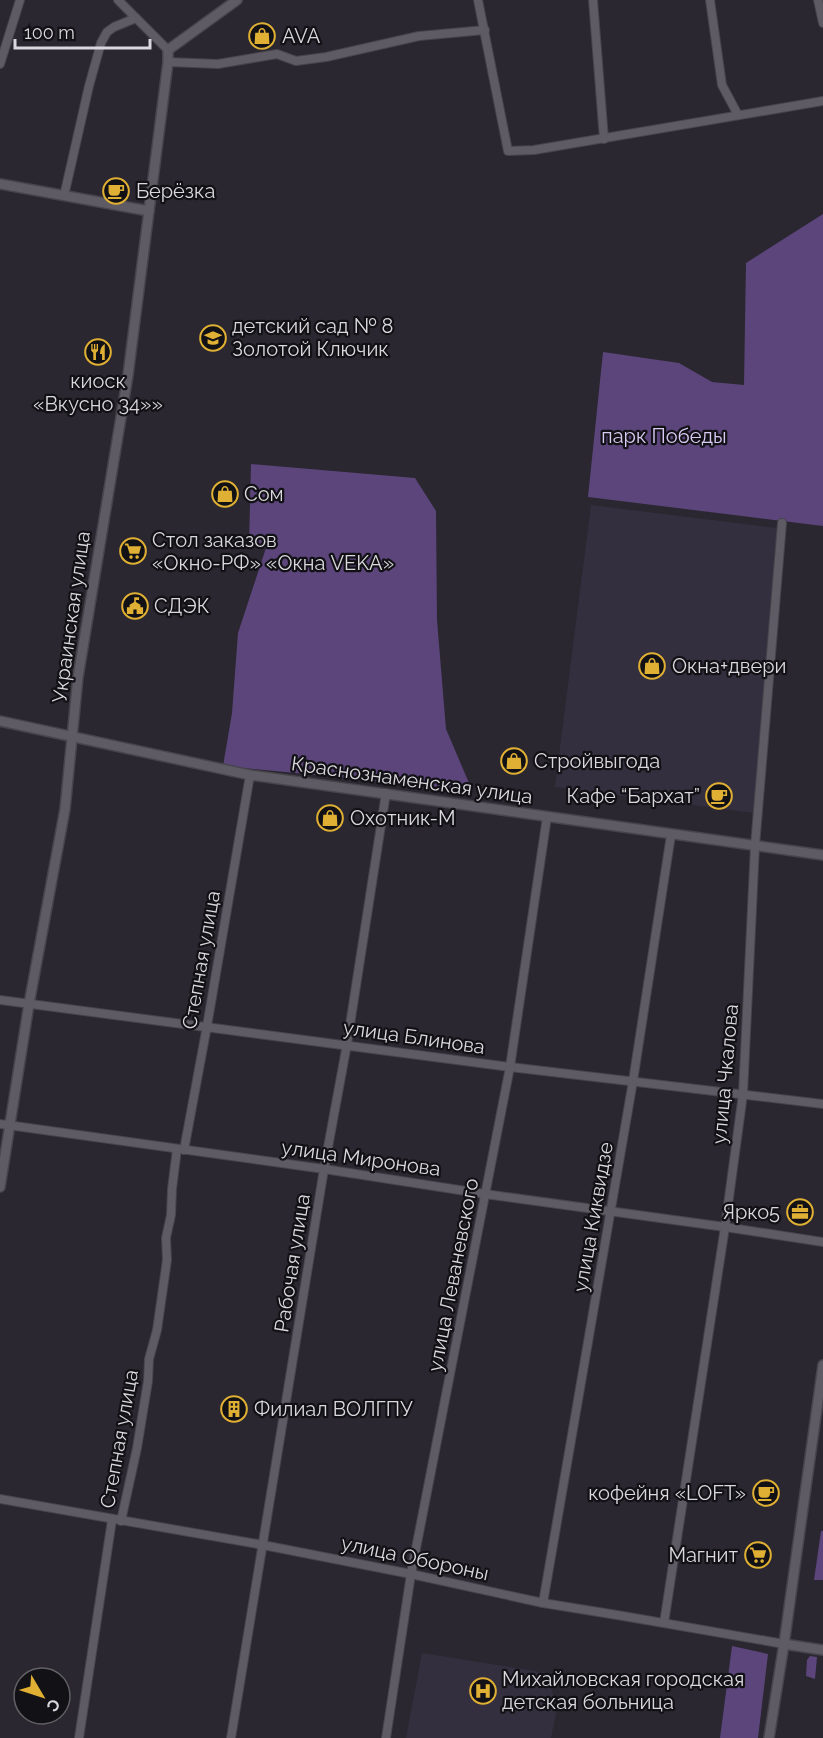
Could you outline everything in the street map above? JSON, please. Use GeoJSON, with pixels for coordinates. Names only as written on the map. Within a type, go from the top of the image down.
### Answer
{"type":"FeatureCollection","features":[{"type":"Feature","properties":{"kind":"street"},"geometry":{"type":"LineString","coordinates":[[0,64],[20,0]]}},
{"type":"Feature","properties":{"kind":"street"},"geometry":{"type":"LineString","coordinates":[[118,0],[168,50],[237,0]]}},
{"type":"Feature","properties":{"kind":"street"},"geometry":{"type":"LineString","coordinates":[[478,0],[508,151],[534,150],[604,139],[823,101]]}},
{"type":"Feature","properties":{"kind":"street"},"geometry":{"type":"LineString","coordinates":[[593,0],[604,139]]}},
{"type":"Feature","properties":{"kind":"street"},"geometry":{"type":"LineString","coordinates":[[710,0],[722,85],[738,115]]}},
{"type":"Feature","properties":{"kind":"street"},"geometry":{"type":"LineString","coordinates":[[818,0],[823,23]]}},
{"type":"Feature","properties":{"kind":"street"},"geometry":{"type":"LineString","coordinates":[[64,196],[101,43],[107,32],[114,27],[136,18]]}},
{"type":"Feature","properties":{"kind":"street"},"geometry":{"type":"LineString","coordinates":[[168,62],[218,64],[277,54],[296,61],[326,57],[419,36],[485,30]]}},
{"type":"Feature","properties":{"kind":"street","name":"Украинская улица"},"geometry":{"type":"LineString","coordinates":[[0,1187],[29,1004],[65,809],[80,666],[128,375],[168,50]]}},
{"type":"Feature","properties":{"kind":"street"},"geometry":{"type":"LineString","coordinates":[[0,184],[149,211]]}},
{"type":"Feature","properties":{"kind":"street","name":"улица Чкалова"},"geometry":{"type":"LineString","coordinates":[[663,1623],[725,1227],[743,1094],[755,846],[782,523]]}},
{"type":"Feature","properties":{"kind":"street","name":"Краснознаменская улица"},"geometry":{"type":"LineString","coordinates":[[0,721],[250,775],[823,855]]}},
{"type":"Feature","properties":{"kind":"street","name":"Степная улица"},"geometry":{"type":"LineString","coordinates":[[122,1521],[137,1448],[148,1381],[149,1359],[157,1330],[167,1260],[166,1238],[171,1215],[172,1189],[207,1026],[250,775]]}},
{"type":"Feature","properties":{"kind":"street","name":"Рабочая улица"},"geometry":{"type":"LineString","coordinates":[[231,1738],[324,1169],[347,1044],[386,793]]}},
{"type":"Feature","properties":{"kind":"street","name":"улица Леваневского"},"geometry":{"type":"LineString","coordinates":[[386,1738],[411,1574],[510,1066],[547,817]]}},
{"type":"Feature","properties":{"kind":"street","name":"улица Киквидзе"},"geometry":{"type":"LineString","coordinates":[[543,1603],[633,1081],[671,835]]}},
{"type":"Feature","properties":{"kind":"street","name":"улица Блинова"},"geometry":{"type":"LineString","coordinates":[[0,1000],[823,1104]]}},
{"type":"Feature","properties":{"kind":"street","name":"улица Миронова"},"geometry":{"type":"LineString","coordinates":[[0,1124],[823,1242]]}},
{"type":"Feature","properties":{"kind":"street"},"geometry":{"type":"LineString","coordinates":[[769,1738],[823,1365]]}},
{"type":"Feature","properties":{"kind":"street","name":"улица Обороны"},"geometry":{"type":"LineString","coordinates":[[0,1499],[263,1545],[543,1603],[823,1650]]}},
{"type":"Feature","properties":{"kind":"street","name":"Степная улица"},"geometry":{"type":"LineString","coordinates":[[79,1738],[112,1520]]}},
{"type":"Feature","properties":{"kind":"shaded area"},"geometry":{"type":"Polygon","coordinates":[[[591,505],[777,528],[754,813],[555,787],[591,505]]]}},
{"type":"Feature","properties":{"kind":"shaded area","name":"Михайловская городская детская больница"},"geometry":{"type":"Polygon","coordinates":[[[422,1653],[547,1673],[557,1709],[551,1738],[406,1738],[422,1653]]]}},
{"type":"Feature","properties":{"kind":"green space","name":"парк Победы"},"geometry":{"type":"Polygon","coordinates":[[[823,214],[823,526],[588,497],[603,352],[679,363],[712,382],[744,385],[746,263],[823,214]]]}},
{"type":"Feature","properties":{"kind":"green space"},"geometry":{"type":"Polygon","coordinates":[[[251,464],[415,478],[436,511],[437,620],[446,729],[472,790],[223,766],[232,713],[238,633],[266,548],[249,545],[251,464]]]}},
{"type":"Feature","properties":{"kind":"green space"},"geometry":{"type":"Polygon","coordinates":[[[821,1531],[823,1531],[823,1580],[814,1580],[821,1531]]]}},
{"type":"Feature","properties":{"kind":"green space"},"geometry":{"type":"Polygon","coordinates":[[[732,1646],[768,1654],[758,1738],[720,1738],[732,1646]]]}},
{"type":"Feature","properties":{"kind":"green space"},"geometry":{"type":"Polygon","coordinates":[[[810,1656],[817,1657],[815,1679],[806,1676],[807,1660],[810,1656]]]}},
{"type":"Feature","properties":{"kind":"place","name":"AVA"},"geometry":{"type":"Point","coordinates":[262,36]}},
{"type":"Feature","properties":{"kind":"place","name":"Берёзка"},"geometry":{"type":"Point","coordinates":[116,191]}},
{"type":"Feature","properties":{"kind":"place","name":"детский сад № 8 Золотой Ключик"},"geometry":{"type":"Point","coordinates":[213,338]}},
{"type":"Feature","properties":{"kind":"place","name":"киоск «Вкусно 34»»"},"geometry":{"type":"Point","coordinates":[98,352]}},
{"type":"Feature","properties":{"kind":"place","name":"Сом"},"geometry":{"type":"Point","coordinates":[225,494]}},
{"type":"Feature","properties":{"kind":"place","name":"Стол заказов «Окно-РФ» «Окна VEKA»"},"geometry":{"type":"Point","coordinates":[133,551]}},
{"type":"Feature","properties":{"kind":"place","name":"СДЭК"},"geometry":{"type":"Point","coordinates":[135,606]}},
{"type":"Feature","properties":{"kind":"place","name":"Окна+двери"},"geometry":{"type":"Point","coordinates":[652,666]}},
{"type":"Feature","properties":{"kind":"place","name":"Стройвыгода"},"geometry":{"type":"Point","coordinates":[514,761]}},
{"type":"Feature","properties":{"kind":"place","name":"Кафе “Бархат”"},"geometry":{"type":"Point","coordinates":[719,796]}},
{"type":"Feature","properties":{"kind":"place","name":"Охотник-М"},"geometry":{"type":"Point","coordinates":[330,818]}},
{"type":"Feature","properties":{"kind":"place","name":"Ярко5"},"geometry":{"type":"Point","coordinates":[800,1212]}},
{"type":"Feature","properties":{"kind":"place","name":"Филиал ВОЛГПУ"},"geometry":{"type":"Point","coordinates":[234,1409]}},
{"type":"Feature","properties":{"kind":"place","name":"кофейня «LOFT»"},"geometry":{"type":"Point","coordinates":[766,1493]}},
{"type":"Feature","properties":{"kind":"place","name":"Магнит"},"geometry":{"type":"Point","coordinates":[758,1555]}},
{"type":"Feature","properties":{"kind":"place","name":"Михайловская городская детская больница"},"geometry":{"type":"Point","coordinates":[483,1691]}}]}
